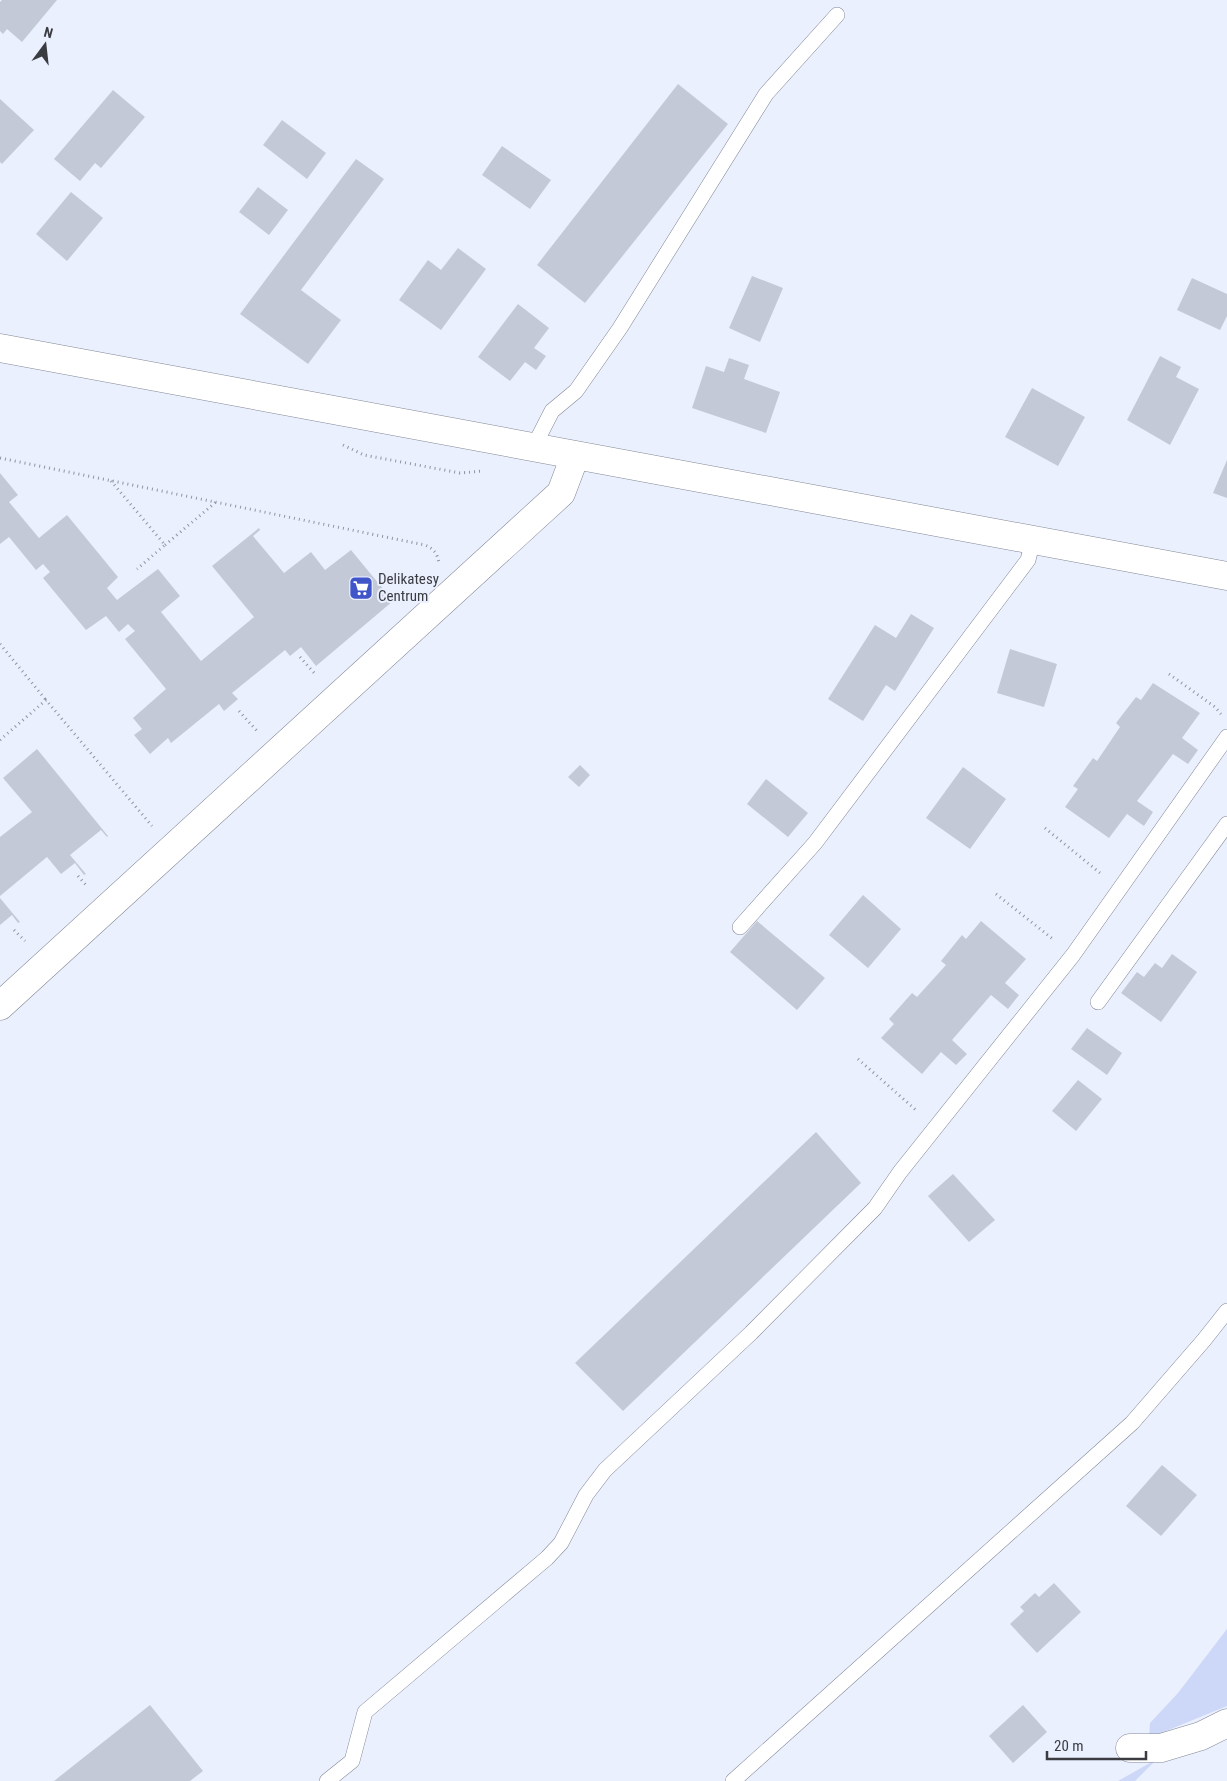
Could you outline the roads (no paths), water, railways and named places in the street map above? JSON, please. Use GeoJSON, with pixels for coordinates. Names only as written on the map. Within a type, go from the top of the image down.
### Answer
{"type":"FeatureCollection","features":[{"type":"Feature","properties":{"kind":"street"},"geometry":{"type":"LineString","coordinates":[[0,348],[1227,576]]}},
{"type":"Feature","properties":{"kind":"street"},"geometry":{"type":"LineString","coordinates":[[0,1006],[561,493],[575,456]]}},
{"type":"Feature","properties":{"kind":"street"},"geometry":{"type":"LineString","coordinates":[[1130,1748],[1162,1748],[1201,1736],[1227,1723]]}},
{"type":"Feature","properties":{"kind":"lane"},"geometry":{"type":"LineString","coordinates":[[532,448],[552,411],[576,391],[620,328],[766,94],[837,15]]}},
{"type":"Feature","properties":{"kind":"lane"},"geometry":{"type":"LineString","coordinates":[[740,927],[815,843],[1028,560],[1033,540]]}},
{"type":"Feature","properties":{"kind":"lane"},"geometry":{"type":"LineString","coordinates":[[326,1781],[352,1761],[365,1712],[547,1558],[561,1543],[586,1495],[605,1470],[750,1333],[875,1208],[906,1164],[1074,955],[1227,737]]}},
{"type":"Feature","properties":{"kind":"lane"},"geometry":{"type":"LineString","coordinates":[[1098,1002],[1227,824]]}},
{"type":"Feature","properties":{"kind":"lane"},"geometry":{"type":"LineString","coordinates":[[733,1781],[1132,1422],[1227,1311]]}},
{"type":"Feature","properties":{"kind":"place","name":"Delikatesy Centrum"},"geometry":{"type":"Point","coordinates":[361,588]}}]}
